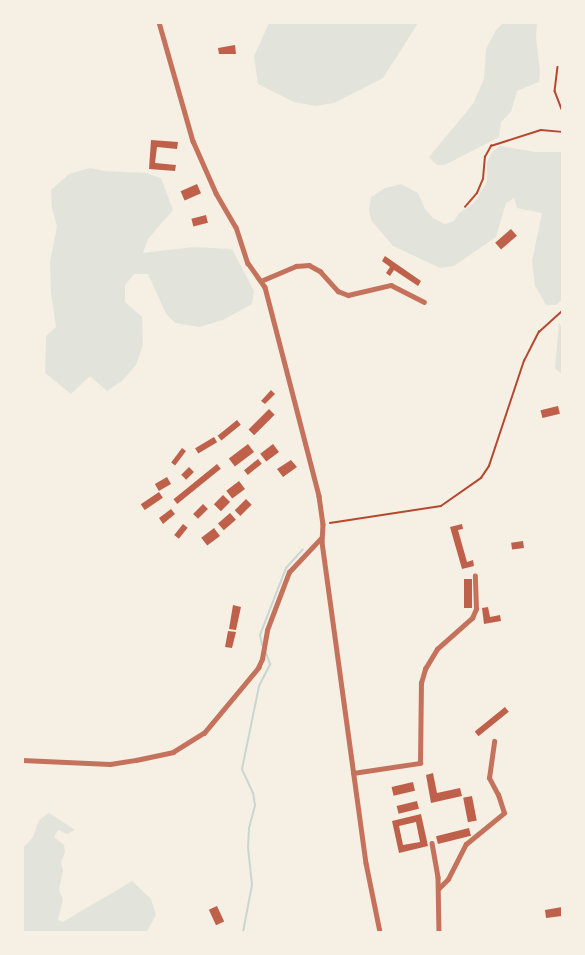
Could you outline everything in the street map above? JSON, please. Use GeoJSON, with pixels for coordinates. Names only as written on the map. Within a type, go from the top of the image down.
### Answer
{"type":"FeatureCollection","features":[{"type":"Feature","properties":{"kind":"street"},"geometry":{"type":"LineString","coordinates":[[159,22],[193,141],[216,193],[236,227],[248,263],[263,280],[323,524],[321,538],[366,863],[380,933]]}},
{"type":"Feature","properties":{"kind":"street"},"geometry":{"type":"LineString","coordinates":[[263,280],[296,266],[309,265],[320,271],[338,291],[348,295],[391,285],[424,302]]}},
{"type":"Feature","properties":{"kind":"street"},"geometry":{"type":"LineString","coordinates":[[22,760],[110,764],[155,757],[188,745],[204,734],[258,668],[262,659],[267,630],[290,572],[321,538]]}},
{"type":"Feature","properties":{"kind":"street"},"geometry":{"type":"LineString","coordinates":[[354,773],[420,763],[422,683],[425,669],[437,650],[472,618],[476,609],[475,576]]}},
{"type":"Feature","properties":{"kind":"street"},"geometry":{"type":"LineString","coordinates":[[438,889],[448,879],[466,844],[504,813],[489,778],[494,741]]}},
{"type":"Feature","properties":{"kind":"street"},"geometry":{"type":"LineString","coordinates":[[432,843],[438,889],[439,933]]}},
{"type":"Feature","properties":{"kind":"path"},"geometry":{"type":"LineString","coordinates":[[558,67],[555,91],[562,109]]}},
{"type":"Feature","properties":{"kind":"path"},"geometry":{"type":"LineString","coordinates":[[465,207],[477,193],[483,178],[485,156],[491,146],[541,130],[562,132]]}},
{"type":"Feature","properties":{"kind":"path"},"geometry":{"type":"LineString","coordinates":[[323,524],[441,506],[481,478],[489,466],[524,361],[539,332],[562,311]]}},
{"type":"Feature","properties":{"kind":"shaded area"},"geometry":{"type":"Polygon","coordinates":[[[269,22],[418,23],[383,78],[334,103],[316,106],[294,102],[258,84],[254,56],[269,22]]]}},
{"type":"Feature","properties":{"kind":"shaded area"},"geometry":{"type":"Polygon","coordinates":[[[503,23],[537,23],[539,82],[517,91],[511,112],[501,122],[499,137],[445,165],[437,165],[429,157],[473,104],[484,79],[486,49],[496,30],[503,23]]]}},
{"type":"Feature","properties":{"kind":"shaded area"},"geometry":{"type":"Polygon","coordinates":[[[500,146],[536,152],[562,152],[562,300],[556,305],[546,305],[535,286],[532,261],[542,213],[517,208],[514,198],[506,203],[496,237],[454,266],[440,268],[393,246],[371,220],[369,209],[371,197],[385,188],[401,184],[418,193],[425,209],[433,218],[445,224],[454,221],[459,213],[474,203],[487,182],[487,162],[493,151],[500,146]]]}},
{"type":"Feature","properties":{"kind":"shaded area"},"geometry":{"type":"Polygon","coordinates":[[[90,168],[146,173],[161,178],[173,210],[148,239],[143,253],[194,247],[232,249],[254,291],[252,304],[223,320],[199,327],[175,323],[166,314],[148,274],[134,274],[125,285],[125,302],[142,317],[143,345],[136,365],[122,381],[107,391],[90,376],[71,394],[45,373],[46,336],[56,327],[51,293],[50,262],[57,226],[52,209],[51,190],[69,174],[90,168]]]}},
{"type":"Feature","properties":{"kind":"shaded area"},"geometry":{"type":"Polygon","coordinates":[[[559,323],[562,327],[562,375],[555,368],[559,323]]]}},
{"type":"Feature","properties":{"kind":"shaded area"},"geometry":{"type":"Polygon","coordinates":[[[49,813],[75,830],[67,834],[58,830],[54,837],[64,845],[65,852],[61,862],[63,870],[59,890],[63,899],[58,920],[63,922],[132,881],[151,899],[156,915],[147,931],[23,932],[23,848],[33,837],[39,820],[49,813]]]}},
{"type":"Feature","properties":{"kind":"building"},"geometry":{"type":"Polygon","coordinates":[[[235,45],[236,54],[219,54],[218,48],[235,45]]]}},
{"type":"Feature","properties":{"kind":"building"},"geometry":{"type":"Polygon","coordinates":[[[151,140],[178,142],[177,149],[157,147],[155,163],[176,165],[175,171],[149,169],[151,140]]]}},
{"type":"Feature","properties":{"kind":"building"},"geometry":{"type":"Polygon","coordinates":[[[197,184],[201,193],[185,200],[181,191],[197,184]]]}},
{"type":"Feature","properties":{"kind":"building"},"geometry":{"type":"Polygon","coordinates":[[[206,215],[208,223],[193,226],[191,219],[206,215]]]}},
{"type":"Feature","properties":{"kind":"building"},"geometry":{"type":"Polygon","coordinates":[[[511,229],[517,236],[501,250],[495,243],[511,229]]]}},
{"type":"Feature","properties":{"kind":"building"},"geometry":{"type":"Polygon","coordinates":[[[385,256],[421,281],[418,286],[394,270],[390,276],[386,273],[390,267],[382,261],[385,256]]]}},
{"type":"Feature","properties":{"kind":"building"},"geometry":{"type":"Polygon","coordinates":[[[271,390],[275,394],[265,404],[261,401],[271,390]]]}},
{"type":"Feature","properties":{"kind":"building"},"geometry":{"type":"Polygon","coordinates":[[[558,406],[560,414],[542,418],[541,410],[558,406]]]}},
{"type":"Feature","properties":{"kind":"building"},"geometry":{"type":"Polygon","coordinates":[[[269,409],[275,415],[254,435],[248,430],[269,409]]]}},
{"type":"Feature","properties":{"kind":"building"},"geometry":{"type":"Polygon","coordinates":[[[237,420],[241,425],[221,440],[218,436],[237,420]]]}},
{"type":"Feature","properties":{"kind":"building"},"geometry":{"type":"Polygon","coordinates":[[[214,437],[217,442],[198,453],[195,448],[214,437]]]}},
{"type":"Feature","properties":{"kind":"building"},"geometry":{"type":"Polygon","coordinates":[[[248,444],[254,452],[235,466],[229,458],[248,444]]]}},
{"type":"Feature","properties":{"kind":"building"},"geometry":{"type":"Polygon","coordinates":[[[273,444],[279,452],[266,462],[260,454],[273,444]]]}},
{"type":"Feature","properties":{"kind":"building"},"geometry":{"type":"Polygon","coordinates":[[[182,448],[186,451],[175,465],[171,462],[182,448]]]}},
{"type":"Feature","properties":{"kind":"building"},"geometry":{"type":"Polygon","coordinates":[[[258,459],[262,464],[248,475],[244,470],[258,459]]]}},
{"type":"Feature","properties":{"kind":"building"},"geometry":{"type":"Polygon","coordinates":[[[291,460],[297,467],[283,477],[277,469],[291,460]]]}},
{"type":"Feature","properties":{"kind":"building"},"geometry":{"type":"Polygon","coordinates":[[[217,464],[221,469],[177,504],[173,499],[217,464]]]}},
{"type":"Feature","properties":{"kind":"building"},"geometry":{"type":"Polygon","coordinates":[[[189,467],[194,472],[186,480],[181,475],[189,467]]]}},
{"type":"Feature","properties":{"kind":"building"},"geometry":{"type":"Polygon","coordinates":[[[167,477],[171,484],[159,491],[155,484],[167,477]]]}},
{"type":"Feature","properties":{"kind":"building"},"geometry":{"type":"Polygon","coordinates":[[[239,481],[245,489],[232,499],[226,491],[239,481]]]}},
{"type":"Feature","properties":{"kind":"building"},"geometry":{"type":"Polygon","coordinates":[[[159,492],[163,498],[145,510],[141,504],[159,492]]]}},
{"type":"Feature","properties":{"kind":"building"},"geometry":{"type":"Polygon","coordinates":[[[223,495],[230,502],[221,511],[214,504],[223,495]]]}},
{"type":"Feature","properties":{"kind":"building"},"geometry":{"type":"Polygon","coordinates":[[[246,499],[252,505],[240,516],[235,510],[246,499]]]}},
{"type":"Feature","properties":{"kind":"building"},"geometry":{"type":"Polygon","coordinates":[[[203,504],[208,509],[198,519],[193,514],[203,504]]]}},
{"type":"Feature","properties":{"kind":"building"},"geometry":{"type":"Polygon","coordinates":[[[171,509],[175,514],[163,524],[159,518],[171,509]]]}},
{"type":"Feature","properties":{"kind":"building"},"geometry":{"type":"Polygon","coordinates":[[[230,513],[236,520],[224,530],[218,523],[230,513]]]}},
{"type":"Feature","properties":{"kind":"building"},"geometry":{"type":"Polygon","coordinates":[[[183,524],[188,528],[179,539],[174,535],[183,524]]]}},
{"type":"Feature","properties":{"kind":"building"},"geometry":{"type":"Polygon","coordinates":[[[462,524],[463,529],[458,530],[467,562],[473,560],[474,566],[462,569],[450,527],[462,524]]]}},
{"type":"Feature","properties":{"kind":"building"},"geometry":{"type":"Polygon","coordinates":[[[214,528],[220,536],[207,546],[201,538],[214,528]]]}},
{"type":"Feature","properties":{"kind":"building"},"geometry":{"type":"Polygon","coordinates":[[[523,541],[524,548],[512,550],[511,543],[523,541]]]}},
{"type":"Feature","properties":{"kind":"building"},"geometry":{"type":"Polygon","coordinates":[[[464,579],[472,579],[472,608],[464,608],[464,579]]]}},
{"type":"Feature","properties":{"kind":"building"},"geometry":{"type":"Polygon","coordinates":[[[233,605],[241,607],[236,630],[229,629],[233,605]]]}},
{"type":"Feature","properties":{"kind":"building"},"geometry":{"type":"Polygon","coordinates":[[[488,607],[490,617],[500,615],[501,621],[484,624],[482,608],[488,607]]]}},
{"type":"Feature","properties":{"kind":"building"},"geometry":{"type":"Polygon","coordinates":[[[228,631],[236,632],[232,648],[225,647],[228,631]]]}},
{"type":"Feature","properties":{"kind":"building"},"geometry":{"type":"Polygon","coordinates":[[[505,707],[509,712],[478,736],[475,732],[505,707]]]}},
{"type":"Feature","properties":{"kind":"building"},"geometry":{"type":"Polygon","coordinates":[[[433,773],[437,793],[460,788],[462,796],[431,803],[426,775],[433,773]]]}},
{"type":"Feature","properties":{"kind":"building"},"geometry":{"type":"Polygon","coordinates":[[[413,782],[415,791],[394,796],[392,787],[413,782]]]}},
{"type":"Feature","properties":{"kind":"building"},"geometry":{"type":"Polygon","coordinates":[[[472,796],[477,821],[468,822],[463,798],[472,796]]]}},
{"type":"Feature","properties":{"kind":"building"},"geometry":{"type":"Polygon","coordinates":[[[417,801],[419,809],[399,814],[397,806],[417,801]]]}},
{"type":"Feature","properties":{"kind":"building"},"geometry":{"type":"Polygon","coordinates":[[[421,814],[428,846],[399,853],[392,821],[421,814]],[[416,822],[399,826],[403,845],[420,842],[416,822]]]}},
{"type":"Feature","properties":{"kind":"building"},"geometry":{"type":"Polygon","coordinates":[[[469,828],[471,836],[438,844],[436,836],[469,828]]]}},
{"type":"Feature","properties":{"kind":"building"},"geometry":{"type":"Polygon","coordinates":[[[217,906],[224,921],[216,925],[209,910],[217,906]]]}},
{"type":"Feature","properties":{"kind":"building"},"geometry":{"type":"Polygon","coordinates":[[[562,907],[562,916],[546,918],[545,910],[562,907]]]}},
{"type":"Feature","properties":{"kind":"waterway"},"geometry":{"type":"LineString","coordinates":[[262,645],[260,635],[286,568],[303,549]]}},
{"type":"Feature","properties":{"kind":"waterway"},"geometry":{"type":"LineString","coordinates":[[243,932],[252,885],[248,848],[249,828],[255,805],[253,793],[242,769],[259,686],[270,664],[265,650]]}}]}
